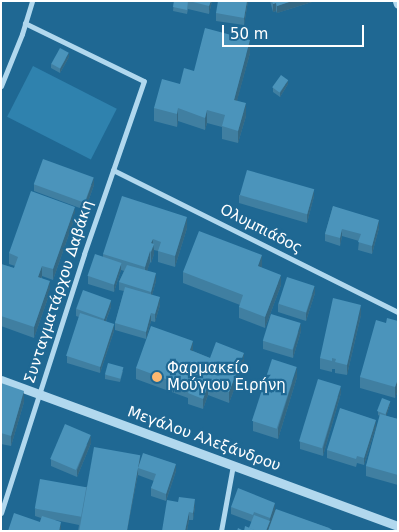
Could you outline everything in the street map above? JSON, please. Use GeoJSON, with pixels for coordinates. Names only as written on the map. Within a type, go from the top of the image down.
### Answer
{"type":"FeatureCollection","features":[{"type":"Feature","properties":{"kind":"street"},"geometry":{"type":"LineString","coordinates":[[1,86],[26,23],[32,1]]}},
{"type":"Feature","properties":{"kind":"street"},"geometry":{"type":"LineString","coordinates":[[26,23],[144,80]]}},
{"type":"Feature","properties":{"kind":"street","name":"Συνταγματάρχου Δαβάκη"},"geometry":{"type":"LineString","coordinates":[[1,513],[144,80]]}},
{"type":"Feature","properties":{"kind":"street","name":"Ολυμπιάδος"},"geometry":{"type":"LineString","coordinates":[[113,170],[398,312]]}},
{"type":"Feature","properties":{"kind":"street","name":"Μεγάλου Αλεξάνδρου"},"geometry":{"type":"LineString","coordinates":[[1,380],[398,526]]}},
{"type":"Feature","properties":{"kind":"street"},"geometry":{"type":"LineString","coordinates":[[221,531],[233,465]]}},
{"type":"Feature","properties":{"kind":"shaded area"},"geometry":{"type":"Polygon","coordinates":[[[33,66],[117,109],[91,159],[7,117],[33,66]]]}},
{"type":"Feature","properties":{"kind":"building"},"geometry":{"type":"Polygon","coordinates":[[[174,1],[188,1],[187,10],[173,7],[174,1]]]}},
{"type":"Feature","properties":{"kind":"building"},"geometry":{"type":"Polygon","coordinates":[[[189,1],[211,1],[209,6],[189,1]]]}},
{"type":"Feature","properties":{"kind":"building"},"geometry":{"type":"Polygon","coordinates":[[[218,1],[247,1],[244,18],[216,13],[218,1]]]}},
{"type":"Feature","properties":{"kind":"building"},"geometry":{"type":"Polygon","coordinates":[[[272,1],[292,1],[277,6],[272,1]]]}},
{"type":"Feature","properties":{"kind":"building"},"geometry":{"type":"Polygon","coordinates":[[[205,28],[250,40],[234,100],[246,103],[238,131],[222,126],[225,115],[207,110],[205,118],[178,108],[177,114],[154,108],[162,79],[180,84],[184,68],[194,71],[205,28]]]}},
{"type":"Feature","properties":{"kind":"building"},"geometry":{"type":"Polygon","coordinates":[[[60,48],[69,53],[60,69],[51,64],[60,48]]]}},
{"type":"Feature","properties":{"kind":"building"},"geometry":{"type":"Polygon","coordinates":[[[281,75],[288,80],[279,92],[272,87],[281,75]]]}},
{"type":"Feature","properties":{"kind":"building"},"geometry":{"type":"Polygon","coordinates":[[[43,159],[94,177],[85,203],[34,184],[43,159]]]}},
{"type":"Feature","properties":{"kind":"building"},"geometry":{"type":"Polygon","coordinates":[[[247,170],[314,189],[307,214],[240,195],[247,170]]]}},
{"type":"Feature","properties":{"kind":"building"},"geometry":{"type":"Polygon","coordinates":[[[31,191],[75,207],[53,269],[42,266],[38,277],[50,281],[34,327],[1,316],[1,264],[14,268],[18,257],[9,253],[31,191]]]}},
{"type":"Feature","properties":{"kind":"building"},"geometry":{"type":"Polygon","coordinates":[[[122,196],[187,217],[175,256],[158,251],[161,242],[153,239],[151,243],[154,244],[145,267],[103,254],[122,196]]]}},
{"type":"Feature","properties":{"kind":"building"},"geometry":{"type":"Polygon","coordinates":[[[333,206],[379,220],[372,246],[358,242],[361,234],[342,229],[340,238],[325,234],[333,206]]]}},
{"type":"Feature","properties":{"kind":"building"},"geometry":{"type":"Polygon","coordinates":[[[199,231],[262,255],[258,266],[281,275],[265,317],[239,307],[243,295],[183,272],[199,231]]]}},
{"type":"Feature","properties":{"kind":"building"},"geometry":{"type":"Polygon","coordinates":[[[95,254],[121,263],[114,285],[88,276],[95,254]]]}},
{"type":"Feature","properties":{"kind":"building"},"geometry":{"type":"Polygon","coordinates":[[[127,265],[156,273],[151,292],[119,282],[127,265]]]}},
{"type":"Feature","properties":{"kind":"building"},"geometry":{"type":"Polygon","coordinates":[[[287,277],[315,286],[306,313],[278,304],[287,277]]]}},
{"type":"Feature","properties":{"kind":"building"},"geometry":{"type":"Polygon","coordinates":[[[125,287],[160,297],[155,314],[151,313],[146,332],[115,323],[125,287]]]}},
{"type":"Feature","properties":{"kind":"building"},"geometry":{"type":"Polygon","coordinates":[[[83,290],[111,300],[104,319],[76,309],[83,290]]]}},
{"type":"Feature","properties":{"kind":"building"},"geometry":{"type":"Polygon","coordinates":[[[333,298],[361,305],[347,365],[335,362],[336,359],[332,358],[332,361],[320,358],[333,298]]]}},
{"type":"Feature","properties":{"kind":"building"},"geometry":{"type":"Polygon","coordinates":[[[80,313],[114,324],[100,367],[66,356],[80,313]]]}},
{"type":"Feature","properties":{"kind":"building"},"geometry":{"type":"Polygon","coordinates":[[[271,314],[301,323],[292,350],[263,341],[271,314]]]}},
{"type":"Feature","properties":{"kind":"building"},"geometry":{"type":"Polygon","coordinates":[[[387,318],[398,321],[398,379],[395,387],[360,377],[376,320],[386,323],[387,318]]]}},
{"type":"Feature","properties":{"kind":"building"},"geometry":{"type":"Polygon","coordinates":[[[151,326],[193,341],[190,350],[210,358],[216,342],[244,353],[229,392],[208,385],[203,399],[188,393],[190,388],[136,368],[151,326]]]}},
{"type":"Feature","properties":{"kind":"building"},"geometry":{"type":"Polygon","coordinates":[[[272,359],[297,367],[277,429],[252,421],[272,359]]]}},
{"type":"Feature","properties":{"kind":"building"},"geometry":{"type":"Polygon","coordinates":[[[108,363],[123,367],[120,379],[105,375],[108,363]]]}},
{"type":"Feature","properties":{"kind":"building"},"geometry":{"type":"Polygon","coordinates":[[[318,379],[341,386],[322,448],[299,441],[318,379]]]}},
{"type":"Feature","properties":{"kind":"building"},"geometry":{"type":"Polygon","coordinates":[[[1,383],[24,391],[11,436],[1,433],[1,383]]]}},
{"type":"Feature","properties":{"kind":"building"},"geometry":{"type":"Polygon","coordinates":[[[382,398],[390,401],[385,414],[377,411],[382,398]]]}},
{"type":"Feature","properties":{"kind":"building"},"geometry":{"type":"Polygon","coordinates":[[[340,408],[376,420],[364,458],[357,456],[356,459],[327,450],[340,408]]]}},
{"type":"Feature","properties":{"kind":"building"},"geometry":{"type":"Polygon","coordinates":[[[380,414],[398,419],[398,475],[366,466],[380,414]]]}},
{"type":"Feature","properties":{"kind":"building"},"geometry":{"type":"Polygon","coordinates":[[[65,424],[91,435],[76,470],[50,459],[65,424]]]}},
{"type":"Feature","properties":{"kind":"building"},"geometry":{"type":"Polygon","coordinates":[[[94,447],[140,455],[127,531],[79,531],[94,447]]]}},
{"type":"Feature","properties":{"kind":"building"},"geometry":{"type":"Polygon","coordinates":[[[143,453],[176,464],[166,494],[151,488],[156,474],[138,468],[143,453]]]}},
{"type":"Feature","properties":{"kind":"building"},"geometry":{"type":"Polygon","coordinates":[[[40,479],[86,487],[81,517],[35,509],[40,479]]]}},
{"type":"Feature","properties":{"kind":"building"},"geometry":{"type":"Polygon","coordinates":[[[238,488],[275,503],[270,518],[254,512],[253,515],[231,507],[238,488]]]}},
{"type":"Feature","properties":{"kind":"building"},"geometry":{"type":"Polygon","coordinates":[[[179,497],[195,499],[193,513],[189,512],[185,531],[162,531],[167,500],[178,502],[179,497]]]}},
{"type":"Feature","properties":{"kind":"building"},"geometry":{"type":"Polygon","coordinates":[[[276,509],[329,528],[334,531],[268,531],[276,509]]]}},
{"type":"Feature","properties":{"kind":"building"},"geometry":{"type":"Polygon","coordinates":[[[14,513],[40,522],[42,516],[61,522],[59,531],[8,531],[14,513]]]}},
{"type":"Feature","properties":{"kind":"building"},"geometry":{"type":"Polygon","coordinates":[[[254,515],[270,521],[266,531],[257,531],[249,528],[254,515]]]}},
{"type":"Feature","properties":{"kind":"building"},"geometry":{"type":"Polygon","coordinates":[[[245,526],[257,531],[244,531],[245,526]]]}},
{"type":"Feature","properties":{"kind":"place","name":"Φαρμακείο Μούγιου Ειρήνη"},"geometry":{"type":"Point","coordinates":[157,377]}}]}
